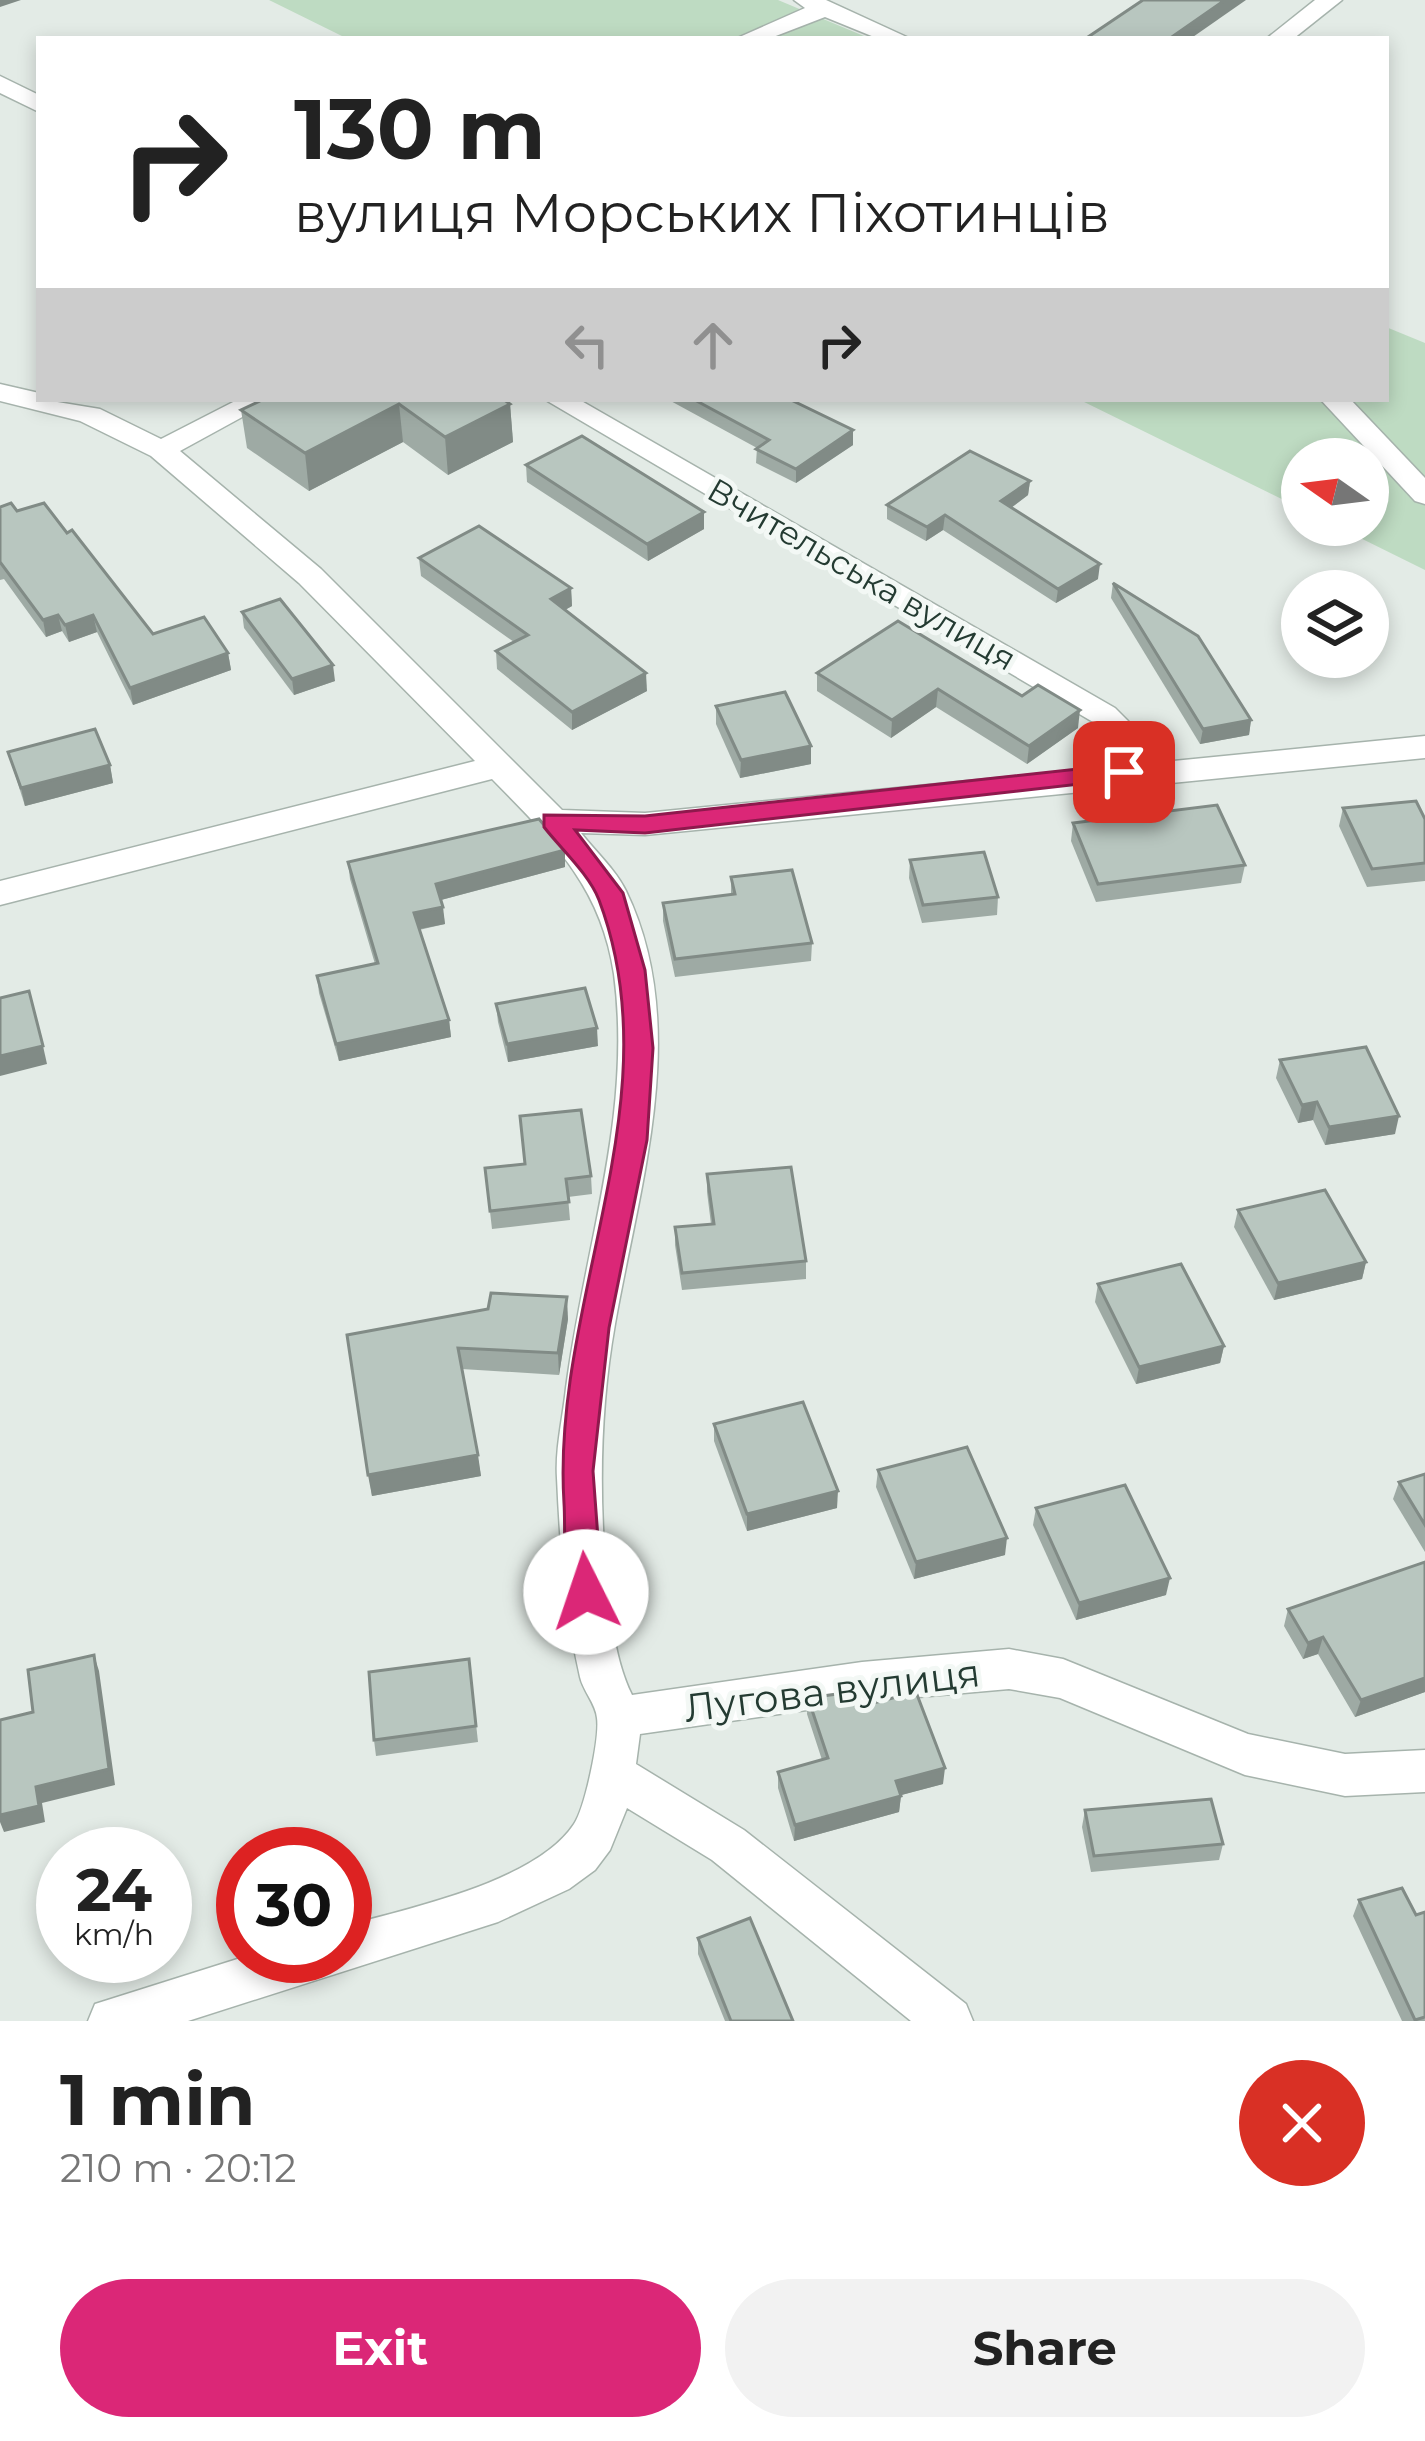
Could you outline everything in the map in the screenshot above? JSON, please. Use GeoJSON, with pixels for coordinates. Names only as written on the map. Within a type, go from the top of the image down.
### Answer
{"type":"FeatureCollection","features":[{"type":"Feature","properties":{"kind":"street"},"geometry":{"type":"LineString","coordinates":[[1282,36],[1330,0]]}},
{"type":"Feature","properties":{"kind":"street"},"geometry":{"type":"LineString","coordinates":[[753,36],[814,5],[892,36]]}},
{"type":"Feature","properties":{"kind":"street"},"geometry":{"type":"LineString","coordinates":[[0,83],[36,103]]}},
{"type":"Feature","properties":{"kind":"street"},"geometry":{"type":"LineString","coordinates":[[0,392],[36,400]]}},
{"type":"Feature","properties":{"kind":"street"},"geometry":{"type":"LineString","coordinates":[[44,402],[70,408],[160,450],[310,576],[495,767],[554,821],[610,893],[631,970],[639,1048],[633,1140],[593,1328],[578,1471],[586,1592],[603,1684],[620,1717],[594,1838],[546,1876],[461,1913],[372,1941]]}},
{"type":"Feature","properties":{"kind":"street"},"geometry":{"type":"LineString","coordinates":[[160,450],[255,402]]}},
{"type":"Feature","properties":{"kind":"street","name":"Вчительська вулиця"},"geometry":{"type":"LineString","coordinates":[[563,402],[1105,715],[1132,741],[1124,772]]}},
{"type":"Feature","properties":{"kind":"street"},"geometry":{"type":"LineString","coordinates":[[1337,402],[1425,496]]}},
{"type":"Feature","properties":{"kind":"street"},"geometry":{"type":"LineString","coordinates":[[554,821],[645,824],[1124,772],[1425,747]]}},
{"type":"Feature","properties":{"kind":"street"},"geometry":{"type":"LineString","coordinates":[[0,893],[495,767]]}},
{"type":"Feature","properties":{"kind":"street","name":"Лугова вулиця"},"geometry":{"type":"LineString","coordinates":[[620,1717],[862,1682],[1009,1670],[1063,1679],[1245,1754],[1346,1774],[1425,1771]]}},
{"type":"Feature","properties":{"kind":"street"},"geometry":{"type":"LineString","coordinates":[[610,1773],[728,1845],[950,2021]]}},
{"type":"Feature","properties":{"kind":"street"},"geometry":{"type":"LineString","coordinates":[[112,2021],[235,1983]]}},
{"type":"Feature","properties":{"kind":"green space"},"geometry":{"type":"Polygon","coordinates":[[[269,0],[778,0],[864,36],[342,36],[269,0]]]}},
{"type":"Feature","properties":{"kind":"green space"},"geometry":{"type":"Polygon","coordinates":[[[1389,328],[1425,343],[1425,570],[1376,546],[1389,546],[1389,438],[1281,438],[1281,499],[1084,402],[1389,402],[1389,328]]]}},
{"type":"Feature","properties":{"kind":"building"},"geometry":{"type":"Polygon","coordinates":[[[1143,0],[1225,0],[1173,36],[1089,36],[1143,0]]]}},
{"type":"Feature","properties":{"kind":"building"},"geometry":{"type":"Polygon","coordinates":[[[258,402],[510,404],[445,437],[399,404],[305,453],[241,410],[258,402]]]}},
{"type":"Feature","properties":{"kind":"building"},"geometry":{"type":"Polygon","coordinates":[[[699,402],[795,402],[853,430],[796,469],[756,449],[769,440],[699,402]]]}},
{"type":"Feature","properties":{"kind":"building"},"geometry":{"type":"Polygon","coordinates":[[[582,436],[704,512],[647,544],[526,465],[582,436]]]}},
{"type":"Feature","properties":{"kind":"building"},"geometry":{"type":"Polygon","coordinates":[[[970,451],[1030,481],[1001,501],[1100,564],[1058,589],[945,515],[927,527],[887,505],[970,451]]]}},
{"type":"Feature","properties":{"kind":"building"},"geometry":{"type":"Polygon","coordinates":[[[11,503],[17,511],[44,503],[67,533],[72,530],[153,634],[204,617],[228,653],[130,688],[93,615],[65,625],[58,615],[43,620],[0,562],[0,507],[11,503]]]}},
{"type":"Feature","properties":{"kind":"building"},"geometry":{"type":"Polygon","coordinates":[[[479,526],[571,588],[551,599],[646,673],[572,712],[496,651],[528,635],[419,558],[479,526]]]}},
{"type":"Feature","properties":{"kind":"building"},"geometry":{"type":"Polygon","coordinates":[[[1113,583],[1198,636],[1251,720],[1203,729],[1113,583]]]}},
{"type":"Feature","properties":{"kind":"building"},"geometry":{"type":"Polygon","coordinates":[[[280,599],[333,665],[292,679],[242,612],[280,599]]]}},
{"type":"Feature","properties":{"kind":"building"},"geometry":{"type":"Polygon","coordinates":[[[898,621],[1022,696],[1038,685],[1080,710],[1029,746],[938,689],[892,720],[817,673],[898,621]]]}},
{"type":"Feature","properties":{"kind":"building"},"geometry":{"type":"Polygon","coordinates":[[[785,692],[811,746],[741,760],[716,706],[785,692]]]}},
{"type":"Feature","properties":{"kind":"building"},"geometry":{"type":"Polygon","coordinates":[[[95,729],[110,765],[21,788],[8,752],[95,729]]]}},
{"type":"Feature","properties":{"kind":"building"},"geometry":{"type":"Polygon","coordinates":[[[1416,801],[1425,819],[1425,863],[1372,869],[1343,808],[1416,801]]]}},
{"type":"Feature","properties":{"kind":"building"},"geometry":{"type":"Polygon","coordinates":[[[1217,805],[1245,865],[1098,884],[1073,823],[1217,805]]]}},
{"type":"Feature","properties":{"kind":"building"},"geometry":{"type":"Polygon","coordinates":[[[539,819],[565,850],[436,884],[443,907],[414,913],[449,1020],[336,1044],[317,976],[378,963],[348,862],[539,819]]]}},
{"type":"Feature","properties":{"kind":"building"},"geometry":{"type":"Polygon","coordinates":[[[984,852],[998,897],[923,905],[910,860],[984,852]]]}},
{"type":"Feature","properties":{"kind":"building"},"geometry":{"type":"Polygon","coordinates":[[[792,870],[812,943],[675,959],[663,903],[735,894],[731,877],[792,870]]]}},
{"type":"Feature","properties":{"kind":"building"},"geometry":{"type":"Polygon","coordinates":[[[585,988],[597,1028],[507,1044],[496,1004],[585,988]]]}},
{"type":"Feature","properties":{"kind":"building"},"geometry":{"type":"Polygon","coordinates":[[[29,991],[43,1046],[0,1056],[0,998],[29,991]]]}},
{"type":"Feature","properties":{"kind":"building"},"geometry":{"type":"Polygon","coordinates":[[[1366,1047],[1399,1116],[1329,1127],[1317,1102],[1302,1105],[1280,1060],[1366,1047]]]}},
{"type":"Feature","properties":{"kind":"building"},"geometry":{"type":"Polygon","coordinates":[[[581,1110],[591,1176],[566,1179],[569,1202],[490,1211],[485,1168],[525,1164],[520,1116],[581,1110]]]}},
{"type":"Feature","properties":{"kind":"building"},"geometry":{"type":"Polygon","coordinates":[[[791,1167],[806,1261],[682,1273],[675,1227],[714,1224],[707,1174],[791,1167]]]}},
{"type":"Feature","properties":{"kind":"building"},"geometry":{"type":"Polygon","coordinates":[[[1325,1190],[1366,1262],[1278,1283],[1238,1210],[1325,1190]]]}},
{"type":"Feature","properties":{"kind":"building"},"geometry":{"type":"Polygon","coordinates":[[[1181,1264],[1224,1346],[1139,1367],[1098,1284],[1181,1264]]]}},
{"type":"Feature","properties":{"kind":"building"},"geometry":{"type":"Polygon","coordinates":[[[491,1293],[567,1297],[558,1353],[458,1348],[478,1455],[368,1475],[347,1335],[488,1309],[491,1293]]]}},
{"type":"Feature","properties":{"kind":"building"},"geometry":{"type":"Polygon","coordinates":[[[803,1402],[838,1491],[747,1514],[714,1424],[803,1402]]]}},
{"type":"Feature","properties":{"kind":"building"},"geometry":{"type":"Polygon","coordinates":[[[967,1447],[1007,1538],[916,1562],[878,1470],[967,1447]]]}},
{"type":"Feature","properties":{"kind":"building"},"geometry":{"type":"Polygon","coordinates":[[[1425,1474],[1425,1525],[1399,1482],[1425,1474]]]}},
{"type":"Feature","properties":{"kind":"building"},"geometry":{"type":"Polygon","coordinates":[[[1125,1485],[1170,1578],[1079,1603],[1036,1508],[1125,1485]]]}},
{"type":"Feature","properties":{"kind":"building"},"geometry":{"type":"Polygon","coordinates":[[[1425,1562],[1425,1678],[1361,1700],[1323,1637],[1308,1643],[1288,1609],[1425,1562]]]}},
{"type":"Feature","properties":{"kind":"building"},"geometry":{"type":"Polygon","coordinates":[[[94,1655],[109,1769],[36,1787],[39,1806],[0,1815],[0,1720],[33,1712],[28,1670],[94,1655]]]}},
{"type":"Feature","properties":{"kind":"building"},"geometry":{"type":"Polygon","coordinates":[[[469,1659],[476,1726],[374,1740],[369,1672],[469,1659]]]}},
{"type":"Feature","properties":{"kind":"building"},"geometry":{"type":"Polygon","coordinates":[[[852,1692],[858,1707],[916,1692],[945,1768],[896,1781],[901,1796],[795,1825],[778,1772],[828,1758],[808,1698],[852,1692]]]}},
{"type":"Feature","properties":{"kind":"building"},"geometry":{"type":"Polygon","coordinates":[[[1211,1799],[1223,1844],[1094,1856],[1085,1810],[1211,1799]]]}},
{"type":"Feature","properties":{"kind":"building"},"geometry":{"type":"Polygon","coordinates":[[[1402,1888],[1416,1915],[1425,1912],[1425,2017],[1415,2020],[1359,1900],[1402,1888]]]}},
{"type":"Feature","properties":{"kind":"building"},"geometry":{"type":"Polygon","coordinates":[[[750,1918],[793,2021],[731,2021],[698,1938],[750,1918]]]}},
{"type":"Feature","properties":{"kind":"route"},"geometry":{"type":"LineString","coordinates":[[586,1592],[578,1471],[593,1328],[633,1140],[639,1048],[631,970],[610,893],[554,821],[645,824],[1124,772]]}}]}
